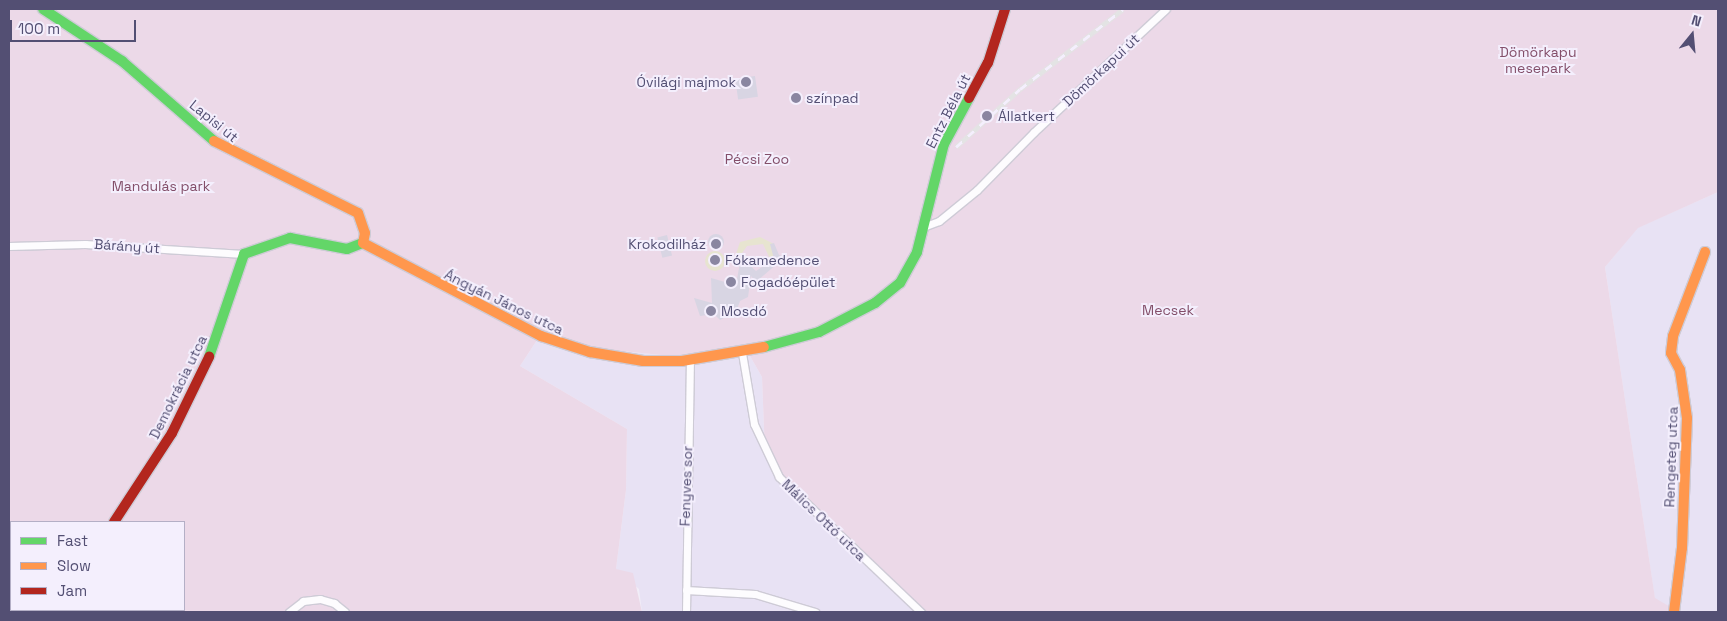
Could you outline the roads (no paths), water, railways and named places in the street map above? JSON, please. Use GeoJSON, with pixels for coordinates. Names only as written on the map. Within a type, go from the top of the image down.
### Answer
{"type":"FeatureCollection","features":[{"type":"Feature","properties":{"kind":"street","name":"Lapisi út"},"geometry":{"type":"LineString","coordinates":[[43,9],[122,61],[221,147],[358,213],[365,233],[363,242]]}},
{"type":"Feature","properties":{"kind":"street","name":"Entz Béla út"},"geometry":{"type":"LineString","coordinates":[[923,227],[944,144],[988,63],[1005,9]]}},
{"type":"Feature","properties":{"kind":"street","name":"Dömörkapui út"},"geometry":{"type":"LineString","coordinates":[[923,227],[939,220],[978,190],[1034,132],[1166,9]]}},
{"type":"Feature","properties":{"kind":"street","name":"Ángyán János utca"},"geometry":{"type":"LineString","coordinates":[[363,242],[419,276],[562,345],[643,361],[690,360],[742,353],[819,332],[875,303],[900,283],[917,252],[923,227]]}},
{"type":"Feature","properties":{"kind":"street"},"geometry":{"type":"LineString","coordinates":[[244,254],[290,238],[346,249],[363,242]]}},
{"type":"Feature","properties":{"kind":"street","name":"Bárány út"},"geometry":{"type":"LineString","coordinates":[[9,246],[85,244],[244,254]]}},
{"type":"Feature","properties":{"kind":"street","name":"Rengeteg utca"},"geometry":{"type":"LineString","coordinates":[[1674,612],[1682,548],[1687,418],[1680,370],[1671,353],[1673,336],[1705,252]]}},
{"type":"Feature","properties":{"kind":"street","name":"Demokrácia utca"},"geometry":{"type":"LineString","coordinates":[[115,521],[141,486],[172,433],[217,338],[244,254]]}},
{"type":"Feature","properties":{"kind":"street","name":"Málics Ottó utca"},"geometry":{"type":"LineString","coordinates":[[742,353],[754,424],[779,477],[921,612]]}},
{"type":"Feature","properties":{"kind":"street","name":"Fenyves sor"},"geometry":{"type":"LineString","coordinates":[[686,612],[690,360]]}},
{"type":"Feature","properties":{"kind":"street"},"geometry":{"type":"LineString","coordinates":[[686,590],[755,594],[815,612]]}},
{"type":"Feature","properties":{"kind":"street"},"geometry":{"type":"LineString","coordinates":[[289,612],[303,601],[320,599],[334,603],[345,612]]}},
{"type":"Feature","properties":{"kind":"railway"},"geometry":{"type":"LineString","coordinates":[[956,147],[1020,89],[1123,9]]}},
{"type":"Feature","properties":{"kind":"place","name":"Óvilági majmok"},"geometry":{"type":"Point","coordinates":[746,82]}},
{"type":"Feature","properties":{"kind":"place","name":"színpad"},"geometry":{"type":"Point","coordinates":[796,98]}},
{"type":"Feature","properties":{"kind":"place","name":"Állatkert"},"geometry":{"type":"Point","coordinates":[987,116]}},
{"type":"Feature","properties":{"kind":"place","name":"Krokodilház"},"geometry":{"type":"Point","coordinates":[716,244]}},
{"type":"Feature","properties":{"kind":"place","name":"Fókamedence"},"geometry":{"type":"Point","coordinates":[715,260]}},
{"type":"Feature","properties":{"kind":"place","name":"Fogadóépület"},"geometry":{"type":"Point","coordinates":[731,282]}},
{"type":"Feature","properties":{"kind":"place","name":"Mosdó"},"geometry":{"type":"Point","coordinates":[711,311]}},
{"type":"Feature","properties":{"kind":"park label","name":"Dömörkapu mesepark"},"geometry":{"type":"Point","coordinates":[1538,60]}},
{"type":"Feature","properties":{"kind":"park label","name":"Pécsi Zoo"},"geometry":{"type":"Point","coordinates":[757,159]}},
{"type":"Feature","properties":{"kind":"park label","name":"Mandulás park"},"geometry":{"type":"Point","coordinates":[161,186]}},
{"type":"Feature","properties":{"kind":"park label","name":"Mecsek"},"geometry":{"type":"Point","coordinates":[1168,310]}}]}
